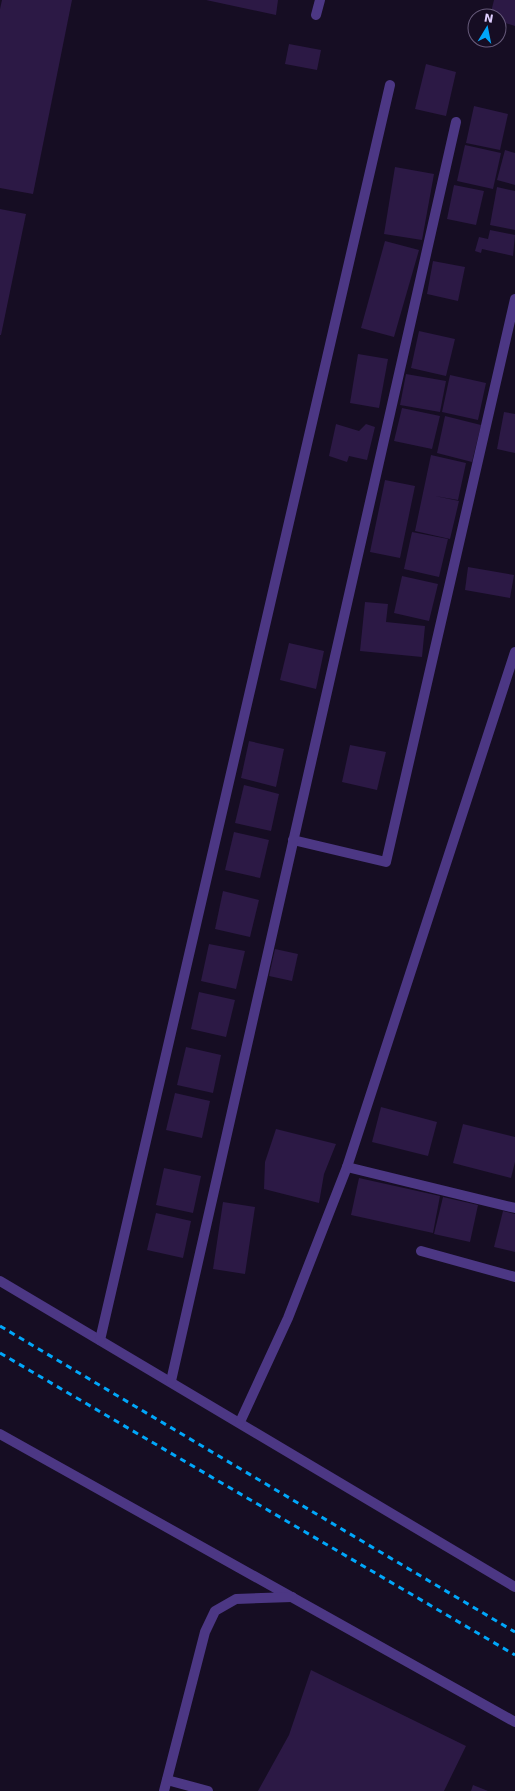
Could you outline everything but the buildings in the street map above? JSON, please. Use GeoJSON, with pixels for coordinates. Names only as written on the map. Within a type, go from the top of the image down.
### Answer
{"type":"FeatureCollection","features":[{"type":"Feature","properties":{"kind":"street"},"geometry":{"type":"LineString","coordinates":[[316,15],[320,0]]}},
{"type":"Feature","properties":{"kind":"street"},"geometry":{"type":"LineString","coordinates":[[100,1340],[390,85]]}},
{"type":"Feature","properties":{"kind":"street"},"geometry":{"type":"LineString","coordinates":[[171,1381],[456,122]]}},
{"type":"Feature","properties":{"kind":"street"},"geometry":{"type":"LineString","coordinates":[[293,840],[386,862],[515,299]]}},
{"type":"Feature","properties":{"kind":"street"},"geometry":{"type":"LineString","coordinates":[[240,1422],[288,1318],[347,1167],[515,652]]}},
{"type":"Feature","properties":{"kind":"street"},"geometry":{"type":"LineString","coordinates":[[347,1167],[515,1208]]}},
{"type":"Feature","properties":{"kind":"street"},"geometry":{"type":"LineString","coordinates":[[421,1251],[515,1277]]}},
{"type":"Feature","properties":{"kind":"street"},"geometry":{"type":"LineString","coordinates":[[0,1281],[515,1586]]}},
{"type":"Feature","properties":{"kind":"street"},"geometry":{"type":"LineString","coordinates":[[0,1434],[515,1722]]}},
{"type":"Feature","properties":{"kind":"street"},"geometry":{"type":"LineString","coordinates":[[164,1791],[205,1632],[216,1611],[236,1599],[292,1597]]}},
{"type":"Feature","properties":{"kind":"street"},"geometry":{"type":"LineString","coordinates":[[167,1780],[208,1791]]}},
{"type":"Feature","properties":{"kind":"railway"},"geometry":{"type":"LineString","coordinates":[[0,1326],[515,1632]]}},
{"type":"Feature","properties":{"kind":"railway"},"geometry":{"type":"LineString","coordinates":[[0,1353],[515,1655]]}}]}
